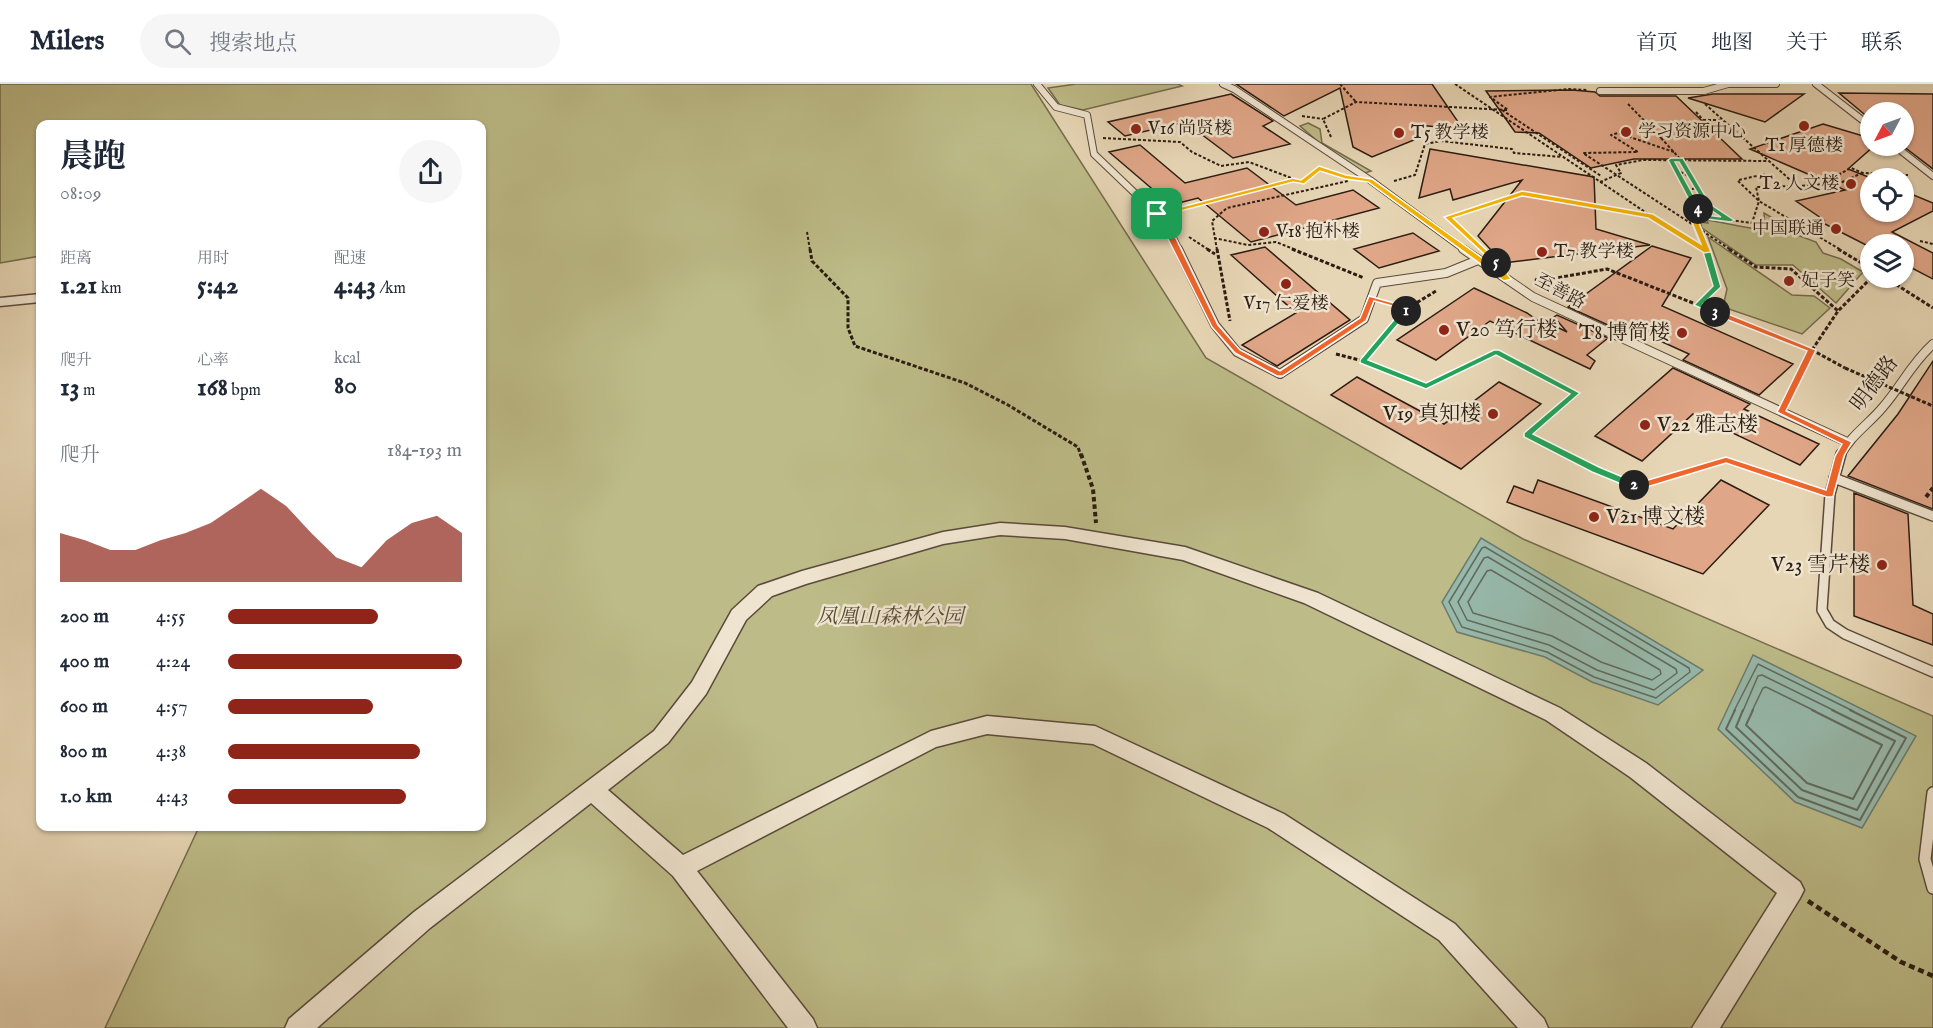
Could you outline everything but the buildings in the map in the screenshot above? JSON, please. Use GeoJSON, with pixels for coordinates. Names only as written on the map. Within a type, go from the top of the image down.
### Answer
{"type":"FeatureCollection","features":[{"type":"Feature","properties":{"kind":"street"},"geometry":{"type":"LineString","coordinates":[[0,302],[36,298]]}},
{"type":"Feature","properties":{"kind":"street"},"geometry":{"type":"LineString","coordinates":[[297,1028],[422,920],[661,737],[699,688],[739,615],[765,591],[802,578],[955,536],[1000,529],[1065,533],[1185,554],[1311,598],[1552,714],[1638,770],[1792,890],[1705,1028]]}},
{"type":"Feature","properties":{"kind":"street"},"geometry":{"type":"LineString","coordinates":[[681,868],[931,740],[987,725],[1095,735],[1276,820],[1447,932],[1535,1028]]}},
{"type":"Feature","properties":{"kind":"street"},"geometry":{"type":"LineString","coordinates":[[592,790],[681,868],[804,1028]]}},
{"type":"Feature","properties":{"kind":"lane"},"geometry":{"type":"LineString","coordinates":[[1037,84],[1056,107],[1082,112],[1086,115],[1094,154],[1165,222],[1215,325],[1237,352],[1280,374],[1364,319],[1377,283],[1446,273],[1478,260]]}},
{"type":"Feature","properties":{"kind":"lane","name":"至善路"},"geometry":{"type":"LineString","coordinates":[[1223,84],[1234,89],[1370,180],[1478,260],[1533,297],[1847,442]]}},
{"type":"Feature","properties":{"kind":"lane"},"geometry":{"type":"LineString","coordinates":[[1599,91],[1704,92],[1728,84],[1776,84]]}},
{"type":"Feature","properties":{"kind":"lane"},"geometry":{"type":"LineString","coordinates":[[1816,84],[1860,118]]}},
{"type":"Feature","properties":{"kind":"lane"},"geometry":{"type":"LineString","coordinates":[[1908,156],[1933,176]]}},
{"type":"Feature","properties":{"kind":"lane","name":"明德路"},"geometry":{"type":"LineString","coordinates":[[1933,344],[1915,362],[1886,404],[1865,428],[1847,442],[1840,456],[1830,494],[1822,610],[1830,624],[1845,634],[1933,672]]}},
{"type":"Feature","properties":{"kind":"lane"},"geometry":{"type":"LineString","coordinates":[[1834,478],[1933,516]]}},
{"type":"Feature","properties":{"kind":"lane"},"geometry":{"type":"LineString","coordinates":[[1933,793],[1925,859],[1933,888]]}},
{"type":"Feature","properties":{"kind":"path"},"geometry":{"type":"LineString","coordinates":[[1340,84],[1356,102]]}},
{"type":"Feature","properties":{"kind":"path"},"geometry":{"type":"LineString","coordinates":[[1455,84],[1707,252]]}},
{"type":"Feature","properties":{"kind":"path"},"geometry":{"type":"LineString","coordinates":[[1294,115],[1323,119],[1356,102],[1508,110],[1490,97],[1569,89],[1599,91]]}},
{"type":"Feature","properties":{"kind":"path"},"geometry":{"type":"LineString","coordinates":[[1691,92],[1797,186]]}},
{"type":"Feature","properties":{"kind":"path"},"geometry":{"type":"LineString","coordinates":[[1626,102],[1681,159],[1707,205]]}},
{"type":"Feature","properties":{"kind":"path"},"geometry":{"type":"LineString","coordinates":[[1501,109],[1601,176]]}},
{"type":"Feature","properties":{"kind":"path"},"geometry":{"type":"LineString","coordinates":[[1699,112],[1696,112],[1703,120],[1723,120]]}},
{"type":"Feature","properties":{"kind":"path"},"geometry":{"type":"LineString","coordinates":[[1323,119],[1334,142]]}},
{"type":"Feature","properties":{"kind":"path"},"geometry":{"type":"LineString","coordinates":[[1674,152],[1618,133],[1611,135],[1638,152],[1583,153],[1756,267],[1791,268],[1822,299],[1838,311]]}},
{"type":"Feature","properties":{"kind":"path"},"geometry":{"type":"LineString","coordinates":[[1090,136],[1147,142],[1180,142],[1192,152],[1221,166],[1249,162],[1302,182],[1319,168],[1336,174]]}},
{"type":"Feature","properties":{"kind":"path"},"geometry":{"type":"LineString","coordinates":[[1394,181],[1414,175],[1425,144],[1441,141],[1512,149],[1514,153],[1565,158]]}},
{"type":"Feature","properties":{"kind":"path"},"geometry":{"type":"LineString","coordinates":[[1681,159],[1671,160],[1701,216]]}},
{"type":"Feature","properties":{"kind":"path"},"geometry":{"type":"LineString","coordinates":[[1600,182],[1621,173],[1616,165],[1643,160],[1769,162]]}},
{"type":"Feature","properties":{"kind":"path"},"geometry":{"type":"LineString","coordinates":[[1834,177],[1851,168],[1860,172]]}},
{"type":"Feature","properties":{"kind":"path"},"geometry":{"type":"LineString","coordinates":[[1676,170],[1692,177]]}},
{"type":"Feature","properties":{"kind":"path"},"geometry":{"type":"LineString","coordinates":[[1765,174],[1738,181],[1759,201],[1860,262]]}},
{"type":"Feature","properties":{"kind":"path"},"geometry":{"type":"LineString","coordinates":[[1698,305],[1717,287],[1707,252],[1692,215],[1752,223],[1759,201],[1756,188],[1840,183],[1860,174]]}},
{"type":"Feature","properties":{"kind":"path"},"geometry":{"type":"LineString","coordinates":[[1345,177],[1370,180]]}},
{"type":"Feature","properties":{"kind":"path"},"geometry":{"type":"LineString","coordinates":[[1215,325],[1231,321],[1212,222],[1227,208],[1358,179]]}},
{"type":"Feature","properties":{"kind":"path"},"geometry":{"type":"LineString","coordinates":[[1157,214],[1293,180]]}},
{"type":"Feature","properties":{"kind":"path"},"geometry":{"type":"LineString","coordinates":[[1687,190],[1698,188]]}},
{"type":"Feature","properties":{"kind":"path"},"geometry":{"type":"LineString","coordinates":[[1456,225],[1448,217],[1522,194],[1650,216]]}},
{"type":"Feature","properties":{"kind":"path"},"geometry":{"type":"LineString","coordinates":[[1690,195],[1731,220]]}},
{"type":"Feature","properties":{"kind":"path"},"geometry":{"type":"LineString","coordinates":[[807,232],[812,261],[848,298],[848,328],[855,346],[876,355],[918,366],[965,383],[1078,447],[1093,489],[1097,539]]}},
{"type":"Feature","properties":{"kind":"path"},"geometry":{"type":"LineString","coordinates":[[1214,238],[1248,245],[1276,242],[1377,283]]}},
{"type":"Feature","properties":{"kind":"path"},"geometry":{"type":"LineString","coordinates":[[1920,241],[1933,244]]}},
{"type":"Feature","properties":{"kind":"path"},"geometry":{"type":"LineString","coordinates":[[1528,276],[1539,281],[1607,269],[1812,350],[1845,368],[1933,406]]}},
{"type":"Feature","properties":{"kind":"path"},"geometry":{"type":"LineString","coordinates":[[1781,412],[1812,350],[1838,311],[1861,288]]}},
{"type":"Feature","properties":{"kind":"path"},"geometry":{"type":"LineString","coordinates":[[1902,288],[1933,308]]}},
{"type":"Feature","properties":{"kind":"path"},"geometry":{"type":"LineString","coordinates":[[1363,361],[1408,308],[1441,289]]}},
{"type":"Feature","properties":{"kind":"path"},"geometry":{"type":"LineString","coordinates":[[1371,298],[1408,308]]}},
{"type":"Feature","properties":{"kind":"path"},"geometry":{"type":"LineString","coordinates":[[1333,353],[1363,361],[1426,386],[1497,352],[1575,393],[1527,435],[1596,470],[1637,487],[1726,460],[1830,494]]}},
{"type":"Feature","properties":{"kind":"path"},"geometry":{"type":"LineString","coordinates":[[1792,890],[1901,962],[1933,976]]}},
{"type":"Feature","properties":{"kind":"green space","name":"凤凰山森林公园"},"geometry":{"type":"Polygon","coordinates":[[[0,84],[1031,84],[1206,358],[1523,539],[1933,716],[1933,1028],[105,1028],[197,831],[486,831],[486,120],[36,120],[36,257],[0,263],[0,84]]]}},
{"type":"Feature","properties":{"kind":"green space"},"geometry":{"type":"Polygon","coordinates":[[[1076,84],[1178,84],[1182,86],[1083,110],[1060,105],[1048,88],[1076,84]]]}},
{"type":"Feature","properties":{"kind":"green space"},"geometry":{"type":"Polygon","coordinates":[[[1308,123],[1320,129],[1322,143],[1371,171],[1362,174],[1323,146],[1300,126],[1308,123]]]}},
{"type":"Feature","properties":{"kind":"green space"},"geometry":{"type":"Polygon","coordinates":[[[1764,213],[1781,223],[1783,228],[1816,242],[1823,253],[1841,259],[1860,270],[1860,275],[1836,303],[1793,265],[1756,265],[1702,228],[1700,222],[1708,223],[1707,220],[1765,230],[1764,213]]]}},
{"type":"Feature","properties":{"kind":"green space"},"geometry":{"type":"Polygon","coordinates":[[[1708,237],[1792,295],[1814,296],[1830,308],[1802,334],[1723,307],[1727,289],[1708,237]]]}},
{"type":"Feature","properties":{"kind":"water"},"geometry":{"type":"Polygon","coordinates":[[[1481,538],[1703,670],[1658,705],[1592,682],[1545,657],[1457,632],[1442,602],[1481,538]]]}},
{"type":"Feature","properties":{"kind":"water"},"geometry":{"type":"Polygon","coordinates":[[[1753,655],[1916,736],[1862,828],[1795,802],[1718,729],[1753,655]]]}},
{"type":"Feature","properties":{"kind":"place","name":"T1 厚德楼"},"geometry":{"type":"Point","coordinates":[1804,126]}},
{"type":"Feature","properties":{"kind":"place","name":"V16 尚贤楼"},"geometry":{"type":"Point","coordinates":[1136,129]}},
{"type":"Feature","properties":{"kind":"place","name":"学习资源中心"},"geometry":{"type":"Point","coordinates":[1626,132]}},
{"type":"Feature","properties":{"kind":"place","name":"T5 教学楼"},"geometry":{"type":"Point","coordinates":[1399,133]}},
{"type":"Feature","properties":{"kind":"place","name":"T2 人文楼"},"geometry":{"type":"Point","coordinates":[1851,184]}},
{"type":"Feature","properties":{"kind":"place","name":"中国联通"},"geometry":{"type":"Point","coordinates":[1836,229]}},
{"type":"Feature","properties":{"kind":"place","name":"V18 抱朴楼"},"geometry":{"type":"Point","coordinates":[1264,232]}},
{"type":"Feature","properties":{"kind":"place","name":"T7 教学楼"},"geometry":{"type":"Point","coordinates":[1542,252]}},
{"type":"Feature","properties":{"kind":"place","name":"妃子笑"},"geometry":{"type":"Point","coordinates":[1789,281]}},
{"type":"Feature","properties":{"kind":"place","name":"V17 仁爱楼"},"geometry":{"type":"Point","coordinates":[1286,284]}},
{"type":"Feature","properties":{"kind":"place","name":"V20 笃行楼"},"geometry":{"type":"Point","coordinates":[1444,330]}},
{"type":"Feature","properties":{"kind":"place","name":"T8 博简楼"},"geometry":{"type":"Point","coordinates":[1682,333]}},
{"type":"Feature","properties":{"kind":"place","name":"V19 真知楼"},"geometry":{"type":"Point","coordinates":[1493,414]}},
{"type":"Feature","properties":{"kind":"place","name":"V22 雅志楼"},"geometry":{"type":"Point","coordinates":[1645,425]}},
{"type":"Feature","properties":{"kind":"place","name":"V21 博文楼"},"geometry":{"type":"Point","coordinates":[1594,517]}},
{"type":"Feature","properties":{"kind":"place","name":"V23 雪芹楼"},"geometry":{"type":"Point","coordinates":[1882,565]}},
{"type":"Feature","properties":{"kind":"route"},"geometry":{"type":"LineString","coordinates":[[1157,214],[1165,222],[1215,325],[1237,352],[1280,374],[1364,319],[1371,298],[1408,308],[1363,361],[1426,386],[1497,352],[1575,393],[1527,435],[1596,470],[1637,487],[1726,460],[1830,494],[1840,456],[1847,442],[1781,412],[1812,350],[1698,305],[1717,287],[1707,252],[1692,215],[1731,220],[1707,205],[1681,159],[1671,160],[1701,216],[1692,215],[1698,228],[1707,252],[1650,216],[1522,194],[1448,217],[1496,262],[1507,279],[1370,180],[1345,177],[1319,168],[1302,182],[1293,180],[1157,214]]}}]}
